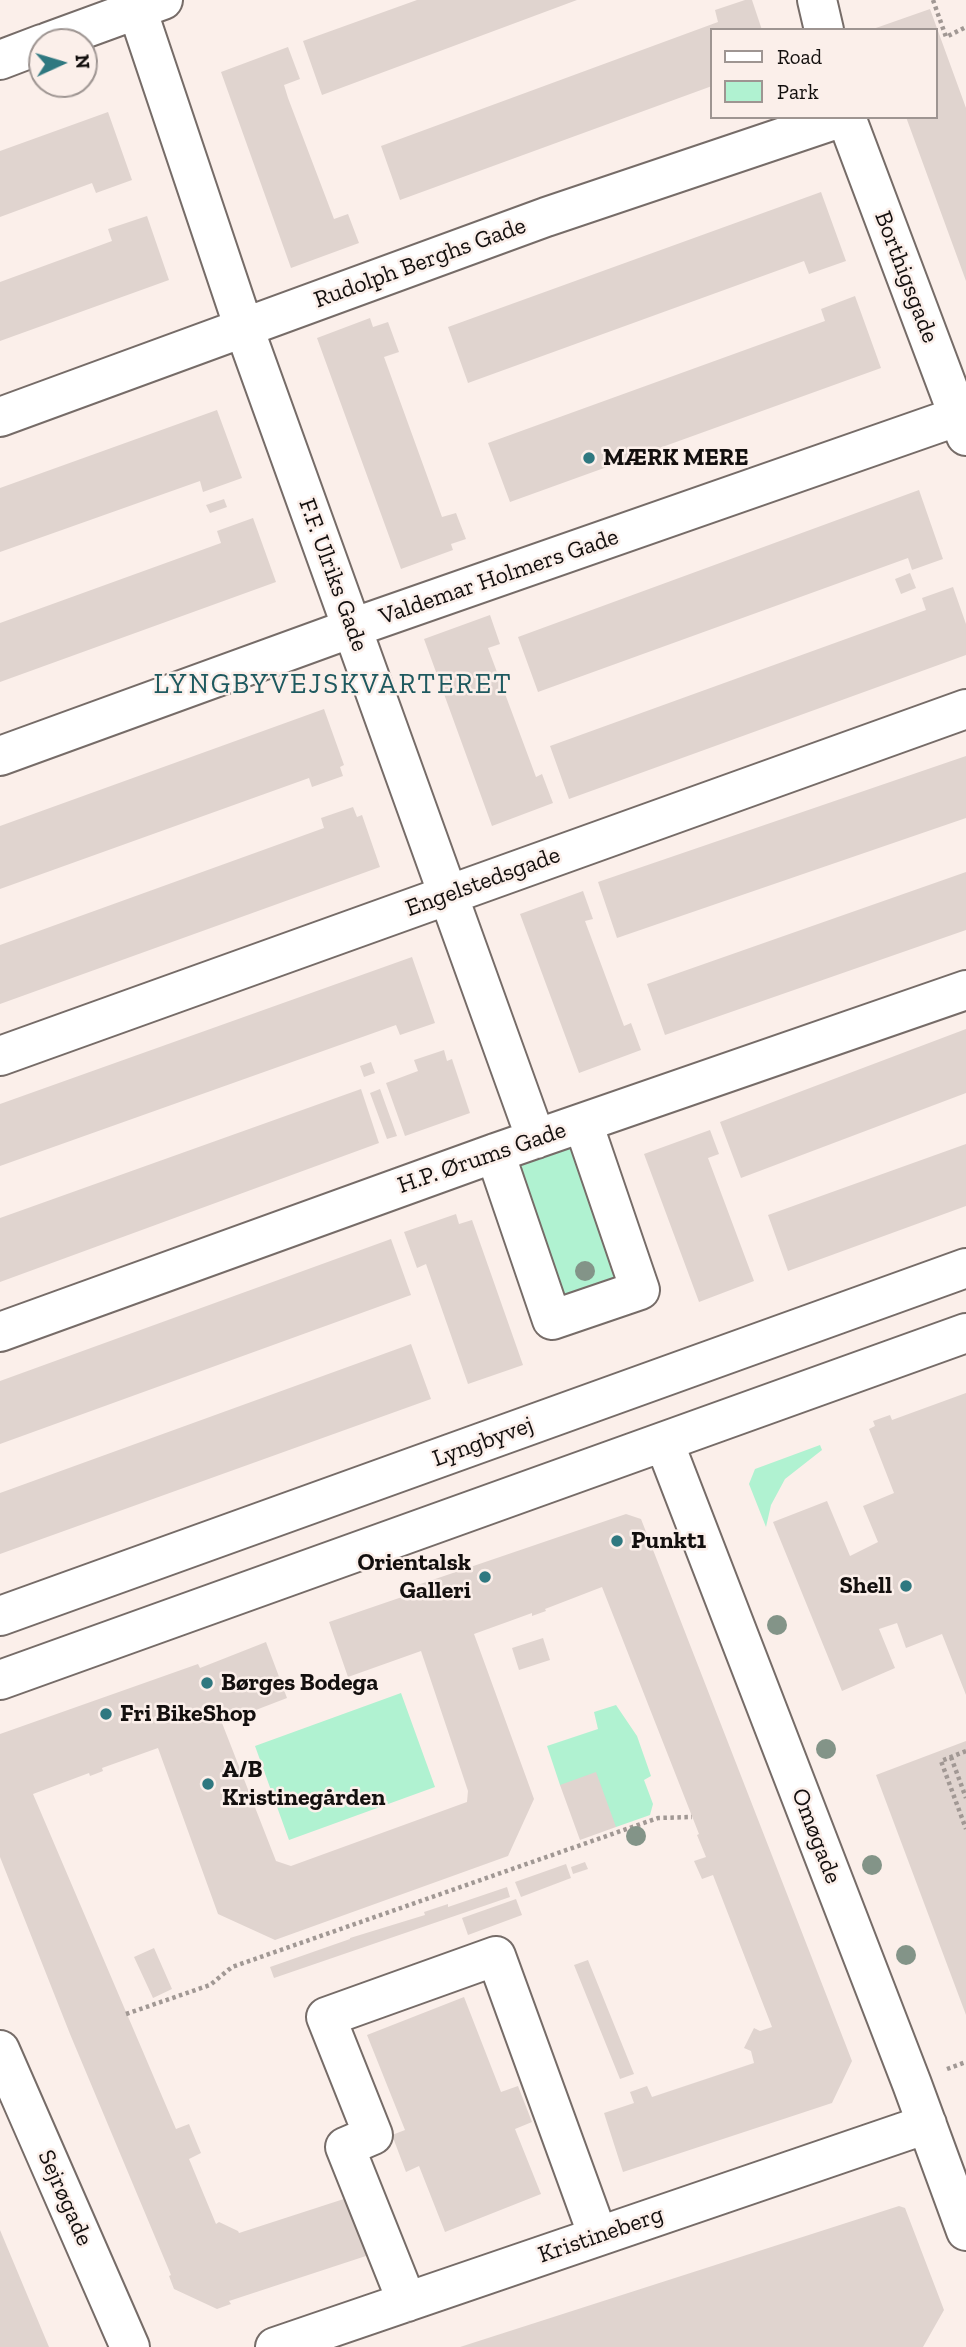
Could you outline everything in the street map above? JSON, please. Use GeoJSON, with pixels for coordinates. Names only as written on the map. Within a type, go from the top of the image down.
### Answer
{"type":"FeatureCollection","features":[{"type":"Feature","properties":{"kind":"street"},"geometry":{"type":"LineString","coordinates":[[817,0],[824,28]]}},
{"type":"Feature","properties":{"kind":"street"},"geometry":{"type":"LineString","coordinates":[[85,28],[151,3]]}},
{"type":"Feature","properties":{"kind":"street","name":"F.F. Ulriks Gade"},"geometry":{"type":"LineString","coordinates":[[151,3],[244,328],[536,1139]]}},
{"type":"Feature","properties":{"kind":"street"},"geometry":{"type":"LineString","coordinates":[[0,60],[28,49]]}},
{"type":"Feature","properties":{"kind":"street","name":"Rudolph Berghs Gade"},"geometry":{"type":"LineString","coordinates":[[0,417],[546,217],[838,119]]}},
{"type":"Feature","properties":{"kind":"street","name":"Borthigsgade"},"geometry":{"type":"LineString","coordinates":[[845,119],[962,426]]}},
{"type":"Feature","properties":{"kind":"street","name":"Valdemar Holmers Gade"},"geometry":{"type":"LineString","coordinates":[[0,756],[352,628],[962,426]]}},
{"type":"Feature","properties":{"kind":"street","name":"Engelstedsgade"},"geometry":{"type":"LineString","coordinates":[[0,1056],[966,709]]}},
{"type":"Feature","properties":{"kind":"street","name":"H.P. Ørums Gade"},"geometry":{"type":"LineString","coordinates":[[0,1332],[495,1153],[966,990]]}},
{"type":"Feature","properties":{"kind":"street"},"geometry":{"type":"LineString","coordinates":[[495,1153],[551,1321],[640,1290],[583,1123]]}},
{"type":"Feature","properties":{"kind":"street","name":"Lyngbyvej"},"geometry":{"type":"LineString","coordinates":[[0,1616],[966,1268]]}},
{"type":"Feature","properties":{"kind":"street"},"geometry":{"type":"LineString","coordinates":[[0,1680],[966,1333]]}},
{"type":"Feature","properties":{"kind":"street","name":"Omøgade"},"geometry":{"type":"LineString","coordinates":[[664,1442],[966,2231]]}},
{"type":"Feature","properties":{"kind":"street"},"geometry":{"type":"LineString","coordinates":[[407,2302],[345,2147],[373,2135],[326,2017],[496,1956],[598,2236]]}},
{"type":"Feature","properties":{"kind":"street","name":"Sejrøgade"},"geometry":{"type":"LineString","coordinates":[[0,2050],[130,2347]]}},
{"type":"Feature","properties":{"kind":"street","name":"Kristineberg"},"geometry":{"type":"LineString","coordinates":[[275,2347],[927,2124]]}},
{"type":"Feature","properties":{"kind":"path"},"geometry":{"type":"LineString","coordinates":[[933,0],[946,37],[966,27]]}},
{"type":"Feature","properties":{"kind":"path"},"geometry":{"type":"LineString","coordinates":[[966,1751],[941,1760],[966,1829]]}},
{"type":"Feature","properties":{"kind":"path"},"geometry":{"type":"LineString","coordinates":[[951,1757],[966,1801],[958,1806]]}},
{"type":"Feature","properties":{"kind":"path"},"geometry":{"type":"LineString","coordinates":[[126,2014],[210,1985],[232,1967],[632,1827],[658,1818],[692,1817]]}},
{"type":"Feature","properties":{"kind":"green space"},"geometry":{"type":"Polygon","coordinates":[[[581,1139],[630,1283],[553,1309],[504,1165],[581,1139]]]}},
{"type":"Feature","properties":{"kind":"green space"},"geometry":{"type":"Polygon","coordinates":[[[820,1445],[822,1450],[785,1479],[771,1505],[766,1527],[749,1484],[755,1469],[820,1445]]]}},
{"type":"Feature","properties":{"kind":"green space"},"geometry":{"type":"Polygon","coordinates":[[[401,1693],[435,1787],[289,1840],[255,1746],[401,1693]]]}},
{"type":"Feature","properties":{"kind":"green space"},"geometry":{"type":"Polygon","coordinates":[[[616,1705],[637,1736],[651,1776],[644,1780],[653,1804],[650,1815],[616,1827],[560,1785],[547,1746],[598,1729],[594,1712],[616,1705]]]}},
{"type":"Feature","properties":{"kind":"building"},"geometry":{"type":"Polygon","coordinates":[[[417,0],[577,0],[322,95],[303,41],[417,0]]]}},
{"type":"Feature","properties":{"kind":"building"},"geometry":{"type":"Polygon","coordinates":[[[752,0],[761,28],[710,28],[710,87],[400,200],[381,146],[718,22],[715,10],[752,0]]]}},
{"type":"Feature","properties":{"kind":"building"},"geometry":{"type":"Polygon","coordinates":[[[930,9],[937,28],[876,28],[930,9]]]}},
{"type":"Feature","properties":{"kind":"building"},"geometry":{"type":"Polygon","coordinates":[[[938,31],[966,108],[966,281],[907,119],[938,119],[938,31]]]}},
{"type":"Feature","properties":{"kind":"building"},"geometry":{"type":"Polygon","coordinates":[[[288,47],[300,79],[284,85],[288,98],[334,219],[348,214],[359,243],[291,268],[221,72],[288,47]]]}},
{"type":"Feature","properties":{"kind":"building"},"geometry":{"type":"Polygon","coordinates":[[[108,112],[132,180],[96,193],[92,183],[0,217],[0,151],[108,112]]]}},
{"type":"Feature","properties":{"kind":"building"},"geometry":{"type":"Polygon","coordinates":[[[821,192],[846,261],[809,274],[804,261],[468,383],[448,327],[821,192]]]}},
{"type":"Feature","properties":{"kind":"building"},"geometry":{"type":"Polygon","coordinates":[[[147,216],[169,280],[0,341],[0,282],[112,241],[108,229],[147,216]]]}},
{"type":"Feature","properties":{"kind":"building"},"geometry":{"type":"Polygon","coordinates":[[[855,296],[881,368],[510,502],[488,443],[825,321],[821,309],[855,296]]]}},
{"type":"Feature","properties":{"kind":"building"},"geometry":{"type":"Polygon","coordinates":[[[370,318],[373,327],[388,322],[399,352],[384,357],[442,517],[456,513],[466,539],[451,544],[453,550],[401,569],[317,338],[370,318]]]}},
{"type":"Feature","properties":{"kind":"building"},"geometry":{"type":"Polygon","coordinates":[[[217,410],[242,478],[203,492],[200,481],[0,552],[0,488],[217,410]]]}},
{"type":"Feature","properties":{"kind":"building"},"geometry":{"type":"Polygon","coordinates":[[[919,490],[943,559],[912,570],[908,558],[538,692],[518,637],[919,490]]]}},
{"type":"Feature","properties":{"kind":"building"},"geometry":{"type":"Polygon","coordinates":[[[224,499],[227,507],[210,513],[206,505],[224,499]]]}},
{"type":"Feature","properties":{"kind":"building"},"geometry":{"type":"Polygon","coordinates":[[[253,518],[276,582],[0,682],[0,623],[221,543],[217,531],[253,518]]]}},
{"type":"Feature","properties":{"kind":"building"},"geometry":{"type":"Polygon","coordinates":[[[910,573],[916,588],[901,594],[895,579],[910,573]]]}},
{"type":"Feature","properties":{"kind":"building"},"geometry":{"type":"Polygon","coordinates":[[[953,587],[966,624],[966,655],[569,799],[550,746],[926,610],[922,598],[953,587]]]}},
{"type":"Feature","properties":{"kind":"building"},"geometry":{"type":"Polygon","coordinates":[[[490,615],[500,644],[488,648],[536,777],[542,774],[553,803],[492,826],[424,639],[490,615]]]}},
{"type":"Feature","properties":{"kind":"building"},"geometry":{"type":"Polygon","coordinates":[[[324,709],[344,765],[340,767],[343,776],[312,787],[309,778],[0,889],[0,826],[324,709]]]}},
{"type":"Feature","properties":{"kind":"building"},"geometry":{"type":"Polygon","coordinates":[[[966,756],[966,818],[617,938],[598,882],[966,756]]]}},
{"type":"Feature","properties":{"kind":"building"},"geometry":{"type":"Polygon","coordinates":[[[353,807],[357,817],[362,815],[380,867],[0,1004],[0,945],[324,828],[321,818],[353,807]]]}},
{"type":"Feature","properties":{"kind":"building"},"geometry":{"type":"Polygon","coordinates":[[[966,872],[966,930],[665,1035],[647,984],[966,872]]]}},
{"type":"Feature","properties":{"kind":"building"},"geometry":{"type":"Polygon","coordinates":[[[583,891],[593,919],[585,921],[624,1026],[631,1023],[641,1050],[579,1073],[520,914],[583,891]]]}},
{"type":"Feature","properties":{"kind":"building"},"geometry":{"type":"Polygon","coordinates":[[[412,957],[435,1023],[400,1035],[396,1025],[0,1166],[0,1104],[412,957]]]}},
{"type":"Feature","properties":{"kind":"building"},"geometry":{"type":"Polygon","coordinates":[[[966,1029],[966,1093],[741,1178],[720,1122],[966,1029]]]}},
{"type":"Feature","properties":{"kind":"building"},"geometry":{"type":"Polygon","coordinates":[[[444,1050],[447,1061],[452,1059],[470,1113],[405,1136],[386,1083],[418,1071],[414,1060],[444,1050]]]}},
{"type":"Feature","properties":{"kind":"building"},"geometry":{"type":"Polygon","coordinates":[[[371,1062],[375,1073],[364,1077],[360,1066],[371,1062]]]}},
{"type":"Feature","properties":{"kind":"building"},"geometry":{"type":"Polygon","coordinates":[[[361,1089],[379,1143],[0,1282],[0,1218],[361,1089]]]}},
{"type":"Feature","properties":{"kind":"building"},"geometry":{"type":"Polygon","coordinates":[[[380,1089],[397,1136],[387,1139],[370,1093],[380,1089]]]}},
{"type":"Feature","properties":{"kind":"building"},"geometry":{"type":"Polygon","coordinates":[[[710,1130],[719,1154],[708,1158],[754,1281],[699,1302],[644,1154],[710,1130]]]}},
{"type":"Feature","properties":{"kind":"building"},"geometry":{"type":"Polygon","coordinates":[[[966,1144],[966,1206],[788,1271],[768,1215],[966,1144]]]}},
{"type":"Feature","properties":{"kind":"building"},"geometry":{"type":"Polygon","coordinates":[[[456,1214],[459,1224],[472,1220],[523,1365],[468,1384],[426,1264],[417,1268],[404,1232],[456,1214]]]}},
{"type":"Feature","properties":{"kind":"building"},"geometry":{"type":"Polygon","coordinates":[[[391,1239],[411,1295],[0,1444],[0,1381],[391,1239]]]}},
{"type":"Feature","properties":{"kind":"building"},"geometry":{"type":"Polygon","coordinates":[[[411,1344],[431,1399],[0,1554],[0,1493],[411,1344]]]}},
{"type":"Feature","properties":{"kind":"building"},"geometry":{"type":"Polygon","coordinates":[[[966,1393],[966,1695],[942,1634],[906,1648],[897,1623],[879,1629],[895,1668],[842,1691],[773,1522],[827,1501],[850,1556],[878,1542],[863,1506],[894,1493],[869,1429],[875,1426],[873,1421],[890,1415],[892,1420],[966,1393]]]}},
{"type":"Feature","properties":{"kind":"building","name":"A/B Kristinegården"},"geometry":{"type":"Polygon","coordinates":[[[626,1514],[641,1519],[852,2061],[832,2103],[623,2172],[604,2113],[634,2103],[630,2092],[647,2086],[652,2097],[754,2063],[751,2051],[744,2048],[754,2028],[760,2031],[772,2027],[713,1875],[702,1879],[694,1861],[706,1857],[697,1835],[699,1834],[602,1587],[545,1609],[546,1611],[532,1616],[532,1613],[474,1634],[534,1799],[508,1856],[275,1940],[218,1914],[158,1748],[102,1768],[103,1771],[90,1776],[89,1773],[33,1794],[176,2129],[189,2124],[201,2153],[189,2159],[216,2224],[219,2222],[239,2233],[350,2197],[372,2254],[229,2301],[231,2304],[217,2309],[174,2289],[169,2276],[171,2275],[70,2034],[0,1857],[0,1734],[198,1664],[200,1668],[266,1642],[287,1698],[222,1723],[276,1861],[291,1866],[467,1802],[468,1791],[421,1651],[348,1677],[329,1622],[402,1597],[400,1591],[626,1514]]]}},
{"type":"Feature","properties":{"kind":"building"},"geometry":{"type":"Polygon","coordinates":[[[543,1638],[550,1660],[519,1670],[512,1648],[543,1638]]]}},
{"type":"Feature","properties":{"kind":"building"},"geometry":{"type":"Polygon","coordinates":[[[966,1741],[966,2015],[876,1775],[966,1741]]]}},
{"type":"Feature","properties":{"kind":"building"},"geometry":{"type":"Polygon","coordinates":[[[596,1772],[616,1827],[580,1840],[560,1785],[596,1772]]]}},
{"type":"Feature","properties":{"kind":"building"},"geometry":{"type":"Polygon","coordinates":[[[585,1862],[588,1869],[573,1874],[571,1867],[585,1862]]]}},
{"type":"Feature","properties":{"kind":"building"},"geometry":{"type":"Polygon","coordinates":[[[566,1864],[571,1878],[521,1897],[515,1882],[566,1864]]]}},
{"type":"Feature","properties":{"kind":"building"},"geometry":{"type":"Polygon","coordinates":[[[507,1887],[510,1897],[274,1978],[270,1967],[425,1915],[424,1912],[448,1904],[448,1907],[507,1887]]]}},
{"type":"Feature","properties":{"kind":"building"},"geometry":{"type":"Polygon","coordinates":[[[516,1899],[522,1915],[468,1935],[462,1918],[516,1899]]]}},
{"type":"Feature","properties":{"kind":"building"},"geometry":{"type":"Polygon","coordinates":[[[154,1948],[172,1989],[153,1998],[134,1957],[154,1948]]]}},
{"type":"Feature","properties":{"kind":"building"},"geometry":{"type":"Polygon","coordinates":[[[588,1960],[634,2074],[620,2079],[574,1965],[588,1960]]]}},
{"type":"Feature","properties":{"kind":"building"},"geometry":{"type":"Polygon","coordinates":[[[464,1997],[501,2092],[518,2086],[532,2122],[515,2129],[541,2194],[445,2232],[419,2166],[406,2172],[392,2135],[405,2130],[367,2035],[464,1997]]]}},
{"type":"Feature","properties":{"kind":"building"},"geometry":{"type":"Polygon","coordinates":[[[899,2206],[905,2208],[944,2310],[923,2347],[460,2347],[899,2206]]]}},
{"type":"Feature","properties":{"kind":"building"},"geometry":{"type":"Polygon","coordinates":[[[0,2230],[49,2347],[0,2347],[0,2230]]]}},
{"type":"Feature","properties":{"kind":"place","name":"MÆRK MERE"},"geometry":{"type":"Point","coordinates":[589,458]}},
{"type":"Feature","properties":{"kind":"place","name":"Punkt1"},"geometry":{"type":"Point","coordinates":[617,1541]}},
{"type":"Feature","properties":{"kind":"place","name":"Orientalsk Galleri"},"geometry":{"type":"Point","coordinates":[485,1577]}},
{"type":"Feature","properties":{"kind":"place","name":"Shell"},"geometry":{"type":"Point","coordinates":[906,1586]}},
{"type":"Feature","properties":{"kind":"place","name":"Børges Bodega"},"geometry":{"type":"Point","coordinates":[207,1683]}},
{"type":"Feature","properties":{"kind":"place","name":"Fri BikeShop"},"geometry":{"type":"Point","coordinates":[106,1714]}},
{"type":"Feature","properties":{"kind":"place","name":"A/B Kristinegården"},"geometry":{"type":"Point","coordinates":[208,1784]}},
{"type":"Feature","properties":{"kind":"district","name":"LYNGBYVEJSKVARTERET"},"geometry":{"type":"Point","coordinates":[333,685]}}]}
